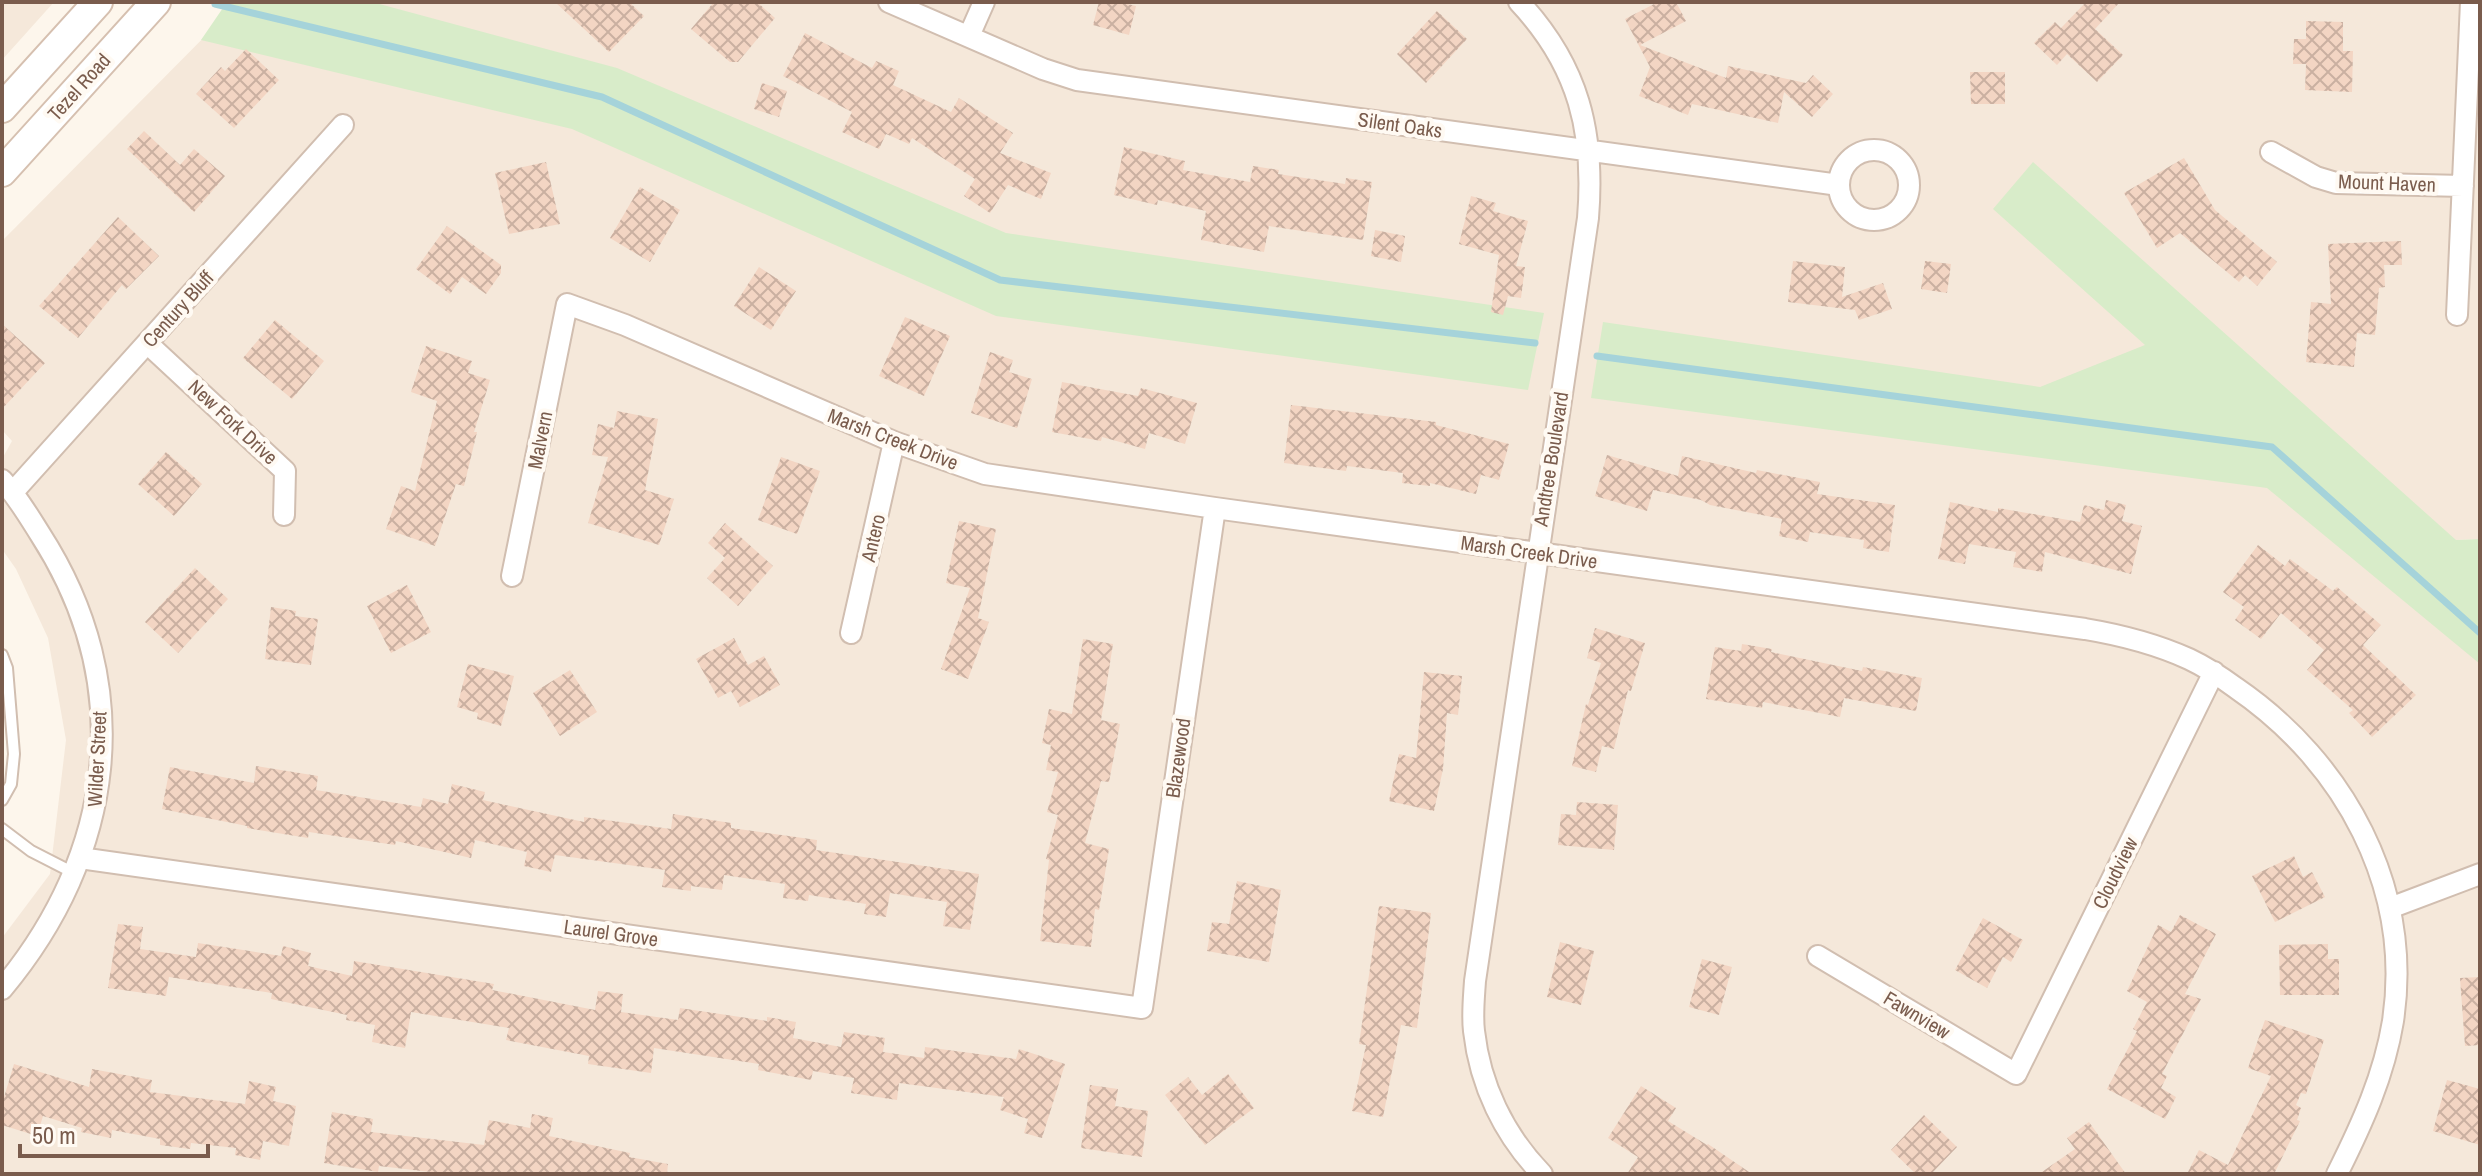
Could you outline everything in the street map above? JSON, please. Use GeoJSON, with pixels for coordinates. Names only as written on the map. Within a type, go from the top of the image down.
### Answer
{"type":"FeatureCollection","features":[{"type":"Feature","properties":{"kind":"main road"},"geometry":{"type":"LineString","coordinates":[[2,108],[98,2]]}},
{"type":"Feature","properties":{"kind":"main road","name":"Tezel Road"},"geometry":{"type":"LineString","coordinates":[[2,172],[156,2]]}},
{"type":"Feature","properties":{"kind":"street","name":"Silent Oaks"},"geometry":{"type":"LineString","coordinates":[[889,2],[912,7],[1043,69],[1077,80],[1839,185]]}},
{"type":"Feature","properties":{"kind":"street"},"geometry":{"type":"LineString","coordinates":[[969,36],[984,2]]}},
{"type":"Feature","properties":{"kind":"street","name":"Andtree Boulevard"},"geometry":{"type":"LineString","coordinates":[[1519,2],[1542,28],[1562,58],[1572,80],[1589,151],[1588,218],[1475,981],[1473,1029],[1482,1076],[1501,1120],[1520,1150],[1542,1174]]}},
{"type":"Feature","properties":{"kind":"street"},"geometry":{"type":"LineString","coordinates":[[2457,315],[2471,2]]}},
{"type":"Feature","properties":{"kind":"street","name":"Century Bluff"},"geometry":{"type":"LineString","coordinates":[[8,486],[147,343],[343,125]]}},
{"type":"Feature","properties":{"kind":"street","name":"Mount Haven"},"geometry":{"type":"LineString","coordinates":[[2271,152],[2316,177],[2336,183],[2463,186]]}},
{"type":"Feature","properties":{"kind":"street","name":"Marsh Creek Drive"},"geometry":{"type":"LineString","coordinates":[[567,304],[625,325],[894,442],[985,474],[2085,629],[2157,646],[2214,672],[2288,728],[2336,784],[2356,815],[2372,849],[2390,908],[2396,981],[2386,1055],[2367,1113],[2337,1174]]}},
{"type":"Feature","properties":{"kind":"street","name":"Malvern"},"geometry":{"type":"LineString","coordinates":[[512,576],[567,304]]}},
{"type":"Feature","properties":{"kind":"street","name":"New Fork Drive"},"geometry":{"type":"LineString","coordinates":[[147,343],[285,471],[284,515]]}},
{"type":"Feature","properties":{"kind":"street","name":"Antero"},"geometry":{"type":"LineString","coordinates":[[851,633],[894,442]]}},
{"type":"Feature","properties":{"kind":"street","name":"Wilder Street"},"geometry":{"type":"LineString","coordinates":[[2,989],[29,957],[51,923],[77,866],[94,817],[102,740],[94,663],[71,589],[53,554],[8,486]]}},
{"type":"Feature","properties":{"kind":"street","name":"Blazewood"},"geometry":{"type":"LineString","coordinates":[[1142,1008],[1215,508]]}},
{"type":"Feature","properties":{"kind":"street","name":"Cloudview"},"geometry":{"type":"LineString","coordinates":[[2016,1074],[2214,672]]}},
{"type":"Feature","properties":{"kind":"street","name":"Laurel Grove"},"geometry":{"type":"LineString","coordinates":[[77,866],[1142,1008]]}},
{"type":"Feature","properties":{"kind":"street"},"geometry":{"type":"LineString","coordinates":[[2390,908],[2480,874]]}},
{"type":"Feature","properties":{"kind":"street","name":"Fawnview"},"geometry":{"type":"LineString","coordinates":[[1818,956],[2016,1074]]}},
{"type":"Feature","properties":{"kind":"lane"},"geometry":{"type":"LineString","coordinates":[[2,655],[7,668],[14,754],[11,784],[2,800]]}},
{"type":"Feature","properties":{"kind":"lane"},"geometry":{"type":"LineString","coordinates":[[2,829],[31,851],[77,866]]}},
{"type":"Feature","properties":{"kind":"shaded area"},"geometry":{"type":"Polygon","coordinates":[[[2,2],[54,2],[2,60],[2,2]]]}},
{"type":"Feature","properties":{"kind":"shaded area"},"geometry":{"type":"Polygon","coordinates":[[[239,2],[2480,2],[2480,539],[2456,540],[2480,637],[2480,1174],[2,1174],[2,938],[50,874],[66,740],[48,638],[16,569],[2,549],[2,459],[12,441],[2,430],[2,241],[239,2]]]}},
{"type":"Feature","properties":{"kind":"green space"},"geometry":{"type":"Polygon","coordinates":[[[227,2],[372,2],[617,68],[1006,233],[1544,313],[1528,390],[996,316],[572,129],[201,40],[227,2]]]}},
{"type":"Feature","properties":{"kind":"green space"},"geometry":{"type":"Polygon","coordinates":[[[2033,162],[2456,540],[2480,539],[2480,664],[2267,488],[1591,398],[1603,322],[2040,387],[2145,345],[1993,209],[2033,162]]]}},
{"type":"Feature","properties":{"kind":"building"},"geometry":{"type":"Polygon","coordinates":[[[555,2],[629,2],[644,16],[609,52],[555,2]]]}},
{"type":"Feature","properties":{"kind":"building"},"geometry":{"type":"Polygon","coordinates":[[[714,2],[757,2],[775,18],[738,62],[730,62],[691,29],[714,2]]]}},
{"type":"Feature","properties":{"kind":"building"},"geometry":{"type":"Polygon","coordinates":[[[1099,2],[1136,6],[1129,35],[1093,25],[1099,2]]]}},
{"type":"Feature","properties":{"kind":"building"},"geometry":{"type":"Polygon","coordinates":[[[1658,2],[1676,2],[1686,21],[1640,45],[1726,78],[1728,66],[1806,83],[1813,75],[1833,94],[1812,117],[1784,92],[1778,123],[1692,104],[1688,115],[1639,96],[1650,67],[1625,19],[1658,2]]]}},
{"type":"Feature","properties":{"kind":"building"},"geometry":{"type":"Polygon","coordinates":[[[2086,2],[2120,2],[2095,29],[2123,55],[2097,82],[2067,54],[2057,65],[2034,43],[2055,22],[2061,28],[2086,2]]]}},
{"type":"Feature","properties":{"kind":"building"},"geometry":{"type":"Polygon","coordinates":[[[1437,11],[1467,39],[1426,83],[1397,54],[1437,11]]]}},
{"type":"Feature","properties":{"kind":"building"},"geometry":{"type":"Polygon","coordinates":[[[2306,21],[2343,22],[2343,51],[2353,51],[2352,92],[2305,90],[2306,64],[2293,64],[2294,39],[2306,39],[2306,21]]]}},
{"type":"Feature","properties":{"kind":"building"},"geometry":{"type":"Polygon","coordinates":[[[805,33],[872,68],[876,61],[899,71],[893,85],[951,112],[959,98],[1013,133],[1000,153],[1051,173],[1041,199],[1008,185],[990,213],[964,196],[975,179],[912,138],[909,144],[886,134],[879,149],[842,132],[852,112],[783,76],[805,33]]]}},
{"type":"Feature","properties":{"kind":"building"},"geometry":{"type":"Polygon","coordinates":[[[246,49],[279,80],[234,128],[196,94],[221,67],[225,71],[246,49]]]}},
{"type":"Feature","properties":{"kind":"building"},"geometry":{"type":"Polygon","coordinates":[[[1970,72],[2005,72],[2005,104],[1971,104],[1970,72]]]}},
{"type":"Feature","properties":{"kind":"building"},"geometry":{"type":"Polygon","coordinates":[[[762,83],[787,91],[779,117],[754,109],[762,83]]]}},
{"type":"Feature","properties":{"kind":"building"},"geometry":{"type":"Polygon","coordinates":[[[144,131],[180,165],[194,149],[225,176],[194,212],[127,149],[144,131]]]}},
{"type":"Feature","properties":{"kind":"building"},"geometry":{"type":"Polygon","coordinates":[[[1124,147],[1185,161],[1183,170],[1250,182],[1253,166],[1279,170],[1278,174],[1345,184],[1346,178],[1372,182],[1363,240],[1269,226],[1264,252],[1201,240],[1206,211],[1158,200],[1157,205],[1114,195],[1124,147]]]}},
{"type":"Feature","properties":{"kind":"building"},"geometry":{"type":"Polygon","coordinates":[[[2184,158],[2215,210],[2277,262],[2257,286],[2245,275],[2239,282],[2180,233],[2157,248],[2124,193],[2184,158]]]}},
{"type":"Feature","properties":{"kind":"building"},"geometry":{"type":"Polygon","coordinates":[[[546,162],[560,224],[509,234],[495,173],[546,162]]]}},
{"type":"Feature","properties":{"kind":"building"},"geometry":{"type":"Polygon","coordinates":[[[640,187],[680,210],[650,262],[610,238],[640,187]]]}},
{"type":"Feature","properties":{"kind":"building"},"geometry":{"type":"Polygon","coordinates":[[[1471,196],[1496,203],[1493,211],[1528,221],[1516,266],[1525,267],[1521,298],[1508,296],[1503,315],[1491,312],[1499,255],[1459,244],[1471,196]]]}},
{"type":"Feature","properties":{"kind":"building"},"geometry":{"type":"Polygon","coordinates":[[[118,217],[159,256],[126,289],[122,285],[78,338],[39,306],[118,217]]]}},
{"type":"Feature","properties":{"kind":"building"},"geometry":{"type":"Polygon","coordinates":[[[447,226],[501,265],[501,273],[486,294],[462,277],[450,294],[416,269],[447,226]]]}},
{"type":"Feature","properties":{"kind":"building"},"geometry":{"type":"Polygon","coordinates":[[[1375,230],[1405,236],[1401,262],[1371,256],[1375,230]]]}},
{"type":"Feature","properties":{"kind":"building"},"geometry":{"type":"Polygon","coordinates":[[[2401,241],[2402,265],[2384,265],[2385,287],[2379,288],[2375,335],[2357,333],[2354,367],[2306,362],[2311,302],[2331,304],[2328,244],[2401,241]]]}},
{"type":"Feature","properties":{"kind":"building"},"geometry":{"type":"Polygon","coordinates":[[[1793,261],[1845,267],[1842,297],[1883,283],[1892,309],[1859,320],[1855,310],[1788,302],[1793,261]]]}},
{"type":"Feature","properties":{"kind":"building"},"geometry":{"type":"Polygon","coordinates":[[[1925,261],[1951,264],[1947,293],[1921,289],[1925,261]]]}},
{"type":"Feature","properties":{"kind":"building"},"geometry":{"type":"Polygon","coordinates":[[[759,267],[796,291],[771,330],[734,306],[759,267]]]}},
{"type":"Feature","properties":{"kind":"building"},"geometry":{"type":"Polygon","coordinates":[[[905,317],[950,336],[924,396],[879,376],[905,317]]]}},
{"type":"Feature","properties":{"kind":"building"},"geometry":{"type":"Polygon","coordinates":[[[275,320],[324,361],[292,399],[243,358],[275,320]]]}},
{"type":"Feature","properties":{"kind":"building"},"geometry":{"type":"Polygon","coordinates":[[[2,324],[45,363],[2,409],[2,324]]]}},
{"type":"Feature","properties":{"kind":"building"},"geometry":{"type":"Polygon","coordinates":[[[426,346],[472,361],[468,373],[490,380],[474,432],[477,432],[464,486],[456,484],[435,546],[386,529],[401,486],[415,491],[437,401],[411,392],[426,346]]]}},
{"type":"Feature","properties":{"kind":"building"},"geometry":{"type":"Polygon","coordinates":[[[990,352],[1013,360],[1009,372],[1032,379],[1017,428],[971,413],[990,352]]]}},
{"type":"Feature","properties":{"kind":"building"},"geometry":{"type":"Polygon","coordinates":[[[1062,382],[1138,396],[1141,388],[1197,403],[1185,444],[1149,433],[1145,449],[1102,437],[1101,441],[1052,432],[1062,382]]]}},
{"type":"Feature","properties":{"kind":"building"},"geometry":{"type":"Polygon","coordinates":[[[1291,405],[1436,422],[1436,425],[1509,444],[1499,480],[1481,475],[1476,494],[1430,483],[1430,486],[1402,483],[1403,473],[1347,466],[1346,471],[1284,463],[1291,405]]]}},
{"type":"Feature","properties":{"kind":"building"},"geometry":{"type":"Polygon","coordinates":[[[617,411],[658,419],[645,490],[674,499],[659,545],[588,523],[608,457],[592,455],[598,424],[614,428],[617,411]]]}},
{"type":"Feature","properties":{"kind":"building"},"geometry":{"type":"Polygon","coordinates":[[[166,452],[202,484],[174,516],[138,484],[166,452]]]}},
{"type":"Feature","properties":{"kind":"building"},"geometry":{"type":"Polygon","coordinates":[[[1607,455],[1678,476],[1682,456],[1756,473],[1757,470],[1820,482],[1817,494],[1895,505],[1889,552],[1863,548],[1864,540],[1810,532],[1808,542],[1779,536],[1782,519],[1653,490],[1647,511],[1595,496],[1607,455]]]}},
{"type":"Feature","properties":{"kind":"building"},"geometry":{"type":"Polygon","coordinates":[[[781,457],[820,471],[797,534],[758,520],[781,457]]]}},
{"type":"Feature","properties":{"kind":"building"},"geometry":{"type":"Polygon","coordinates":[[[2106,500],[2126,505],[2122,521],[2142,526],[2131,574],[2045,552],[2042,572],[2013,567],[2016,552],[1969,544],[1965,564],[1938,559],[1950,502],[1998,512],[1998,508],[2080,522],[2084,505],[2104,510],[2106,500]]]}},
{"type":"Feature","properties":{"kind":"building"},"geometry":{"type":"Polygon","coordinates":[[[959,521],[996,529],[978,618],[989,622],[968,679],[941,669],[970,588],[946,583],[959,521]]]}},
{"type":"Feature","properties":{"kind":"building"},"geometry":{"type":"Polygon","coordinates":[[[725,523],[773,566],[738,606],[707,578],[725,558],[708,543],[725,523]]]}},
{"type":"Feature","properties":{"kind":"building"},"geometry":{"type":"Polygon","coordinates":[[[2258,545],[2285,566],[2290,559],[2333,591],[2337,587],[2381,625],[2363,645],[2416,695],[2372,737],[2349,713],[2353,710],[2307,670],[2324,650],[2281,613],[2261,639],[2235,620],[2244,607],[2223,592],[2258,545]]]}},
{"type":"Feature","properties":{"kind":"building"},"geometry":{"type":"Polygon","coordinates":[[[195,568],[228,599],[178,653],[145,622],[195,568]]]}},
{"type":"Feature","properties":{"kind":"building"},"geometry":{"type":"Polygon","coordinates":[[[407,585],[431,632],[391,653],[367,606],[407,585]]]}},
{"type":"Feature","properties":{"kind":"building"},"geometry":{"type":"Polygon","coordinates":[[[271,607],[296,611],[295,616],[318,619],[311,665],[265,659],[271,607]]]}},
{"type":"Feature","properties":{"kind":"building"},"geometry":{"type":"Polygon","coordinates":[[[1595,628],[1645,643],[1631,691],[1628,690],[1614,749],[1602,746],[1596,772],[1572,766],[1586,704],[1601,663],[1587,658],[1595,628]]]}},
{"type":"Feature","properties":{"kind":"building"},"geometry":{"type":"Polygon","coordinates":[[[734,638],[748,665],[764,656],[780,685],[740,707],[731,691],[718,698],[696,659],[734,638]]]}},
{"type":"Feature","properties":{"kind":"building"},"geometry":{"type":"Polygon","coordinates":[[[1083,639],[1113,644],[1101,720],[1120,724],[1109,782],[1101,781],[1085,843],[1109,849],[1099,910],[1095,909],[1091,947],[1040,941],[1049,860],[1046,859],[1058,815],[1047,812],[1058,772],[1046,770],[1051,745],[1042,743],[1049,709],[1072,714],[1083,639]]]}},
{"type":"Feature","properties":{"kind":"building"},"geometry":{"type":"Polygon","coordinates":[[[1742,644],[1862,671],[1863,667],[1922,678],[1916,711],[1844,698],[1840,717],[1763,702],[1762,708],[1706,699],[1715,647],[1741,651],[1742,644]]]}},
{"type":"Feature","properties":{"kind":"building"},"geometry":{"type":"Polygon","coordinates":[[[468,664],[514,676],[501,726],[477,719],[478,713],[457,707],[468,664]]]}},
{"type":"Feature","properties":{"kind":"building"},"geometry":{"type":"Polygon","coordinates":[[[570,670],[597,712],[560,736],[533,693],[570,670]]]}},
{"type":"Feature","properties":{"kind":"building"},"geometry":{"type":"Polygon","coordinates":[[[1424,672],[1462,676],[1458,715],[1447,713],[1443,769],[1434,811],[1389,801],[1399,754],[1416,758],[1424,672]]]}},
{"type":"Feature","properties":{"kind":"building"},"geometry":{"type":"Polygon","coordinates":[[[256,766],[318,776],[316,790],[421,807],[423,798],[448,804],[452,784],[485,792],[483,800],[584,822],[584,817],[671,829],[673,814],[731,823],[731,828],[817,840],[816,850],[979,874],[970,930],[943,926],[947,902],[890,893],[886,917],[864,914],[866,904],[809,895],[808,901],[783,898],[785,884],[724,875],[722,890],[691,886],[691,891],[662,887],[665,870],[555,855],[551,872],[524,866],[527,852],[475,840],[471,858],[396,841],[395,845],[309,832],[308,838],[162,809],[170,767],[254,783],[256,766]]]}},
{"type":"Feature","properties":{"kind":"building"},"geometry":{"type":"Polygon","coordinates":[[[1577,802],[1618,805],[1614,850],[1558,845],[1561,814],[1576,815],[1577,802]]]}},
{"type":"Feature","properties":{"kind":"building"},"geometry":{"type":"Polygon","coordinates":[[[2294,856],[2303,877],[2312,872],[2325,897],[2275,922],[2252,876],[2294,856]]]}},
{"type":"Feature","properties":{"kind":"building"},"geometry":{"type":"Polygon","coordinates":[[[1237,881],[1281,890],[1269,962],[1207,951],[1212,922],[1229,924],[1237,881]]]}},
{"type":"Feature","properties":{"kind":"building"},"geometry":{"type":"Polygon","coordinates":[[[1379,906],[1431,913],[1417,1028],[1401,1025],[1383,1117],[1352,1111],[1366,1045],[1359,1044],[1379,906]]]}},
{"type":"Feature","properties":{"kind":"building"},"geometry":{"type":"Polygon","coordinates":[[[2180,915],[2216,934],[2185,994],[2201,999],[2162,1074],[2167,1076],[2161,1088],[2176,1097],[2165,1119],[2107,1089],[2137,1031],[2133,1029],[2147,1002],[2127,991],[2158,925],[2171,932],[2180,915]]]}},
{"type":"Feature","properties":{"kind":"building"},"geometry":{"type":"Polygon","coordinates":[[[1983,918],[2023,940],[2011,962],[2003,957],[1987,988],[1955,970],[1983,918]]]}},
{"type":"Feature","properties":{"kind":"building"},"geometry":{"type":"Polygon","coordinates":[[[118,924],[143,927],[140,949],[196,957],[198,943],[281,956],[283,946],[311,953],[308,966],[352,976],[354,961],[494,984],[492,990],[595,1010],[598,991],[623,994],[621,1012],[678,1020],[680,1008],[767,1021],[767,1017],[796,1022],[793,1038],[841,1047],[844,1032],[885,1038],[883,1052],[924,1058],[925,1047],[1016,1059],[1019,1049],[1065,1064],[1042,1138],[1024,1133],[1028,1119],[1000,1110],[1004,1097],[899,1083],[897,1100],[851,1093],[854,1078],[813,1071],[811,1080],[758,1070],[759,1064],[654,1048],[651,1073],[588,1064],[589,1056],[506,1040],[509,1028],[411,1012],[405,1048],[372,1042],[375,1025],[346,1020],[347,1015],[271,999],[272,993],[169,977],[166,996],[108,988],[118,924]]]}},
{"type":"Feature","properties":{"kind":"building"},"geometry":{"type":"Polygon","coordinates":[[[1560,942],[1594,951],[1581,1005],[1547,997],[1560,942]]]}},
{"type":"Feature","properties":{"kind":"building"},"geometry":{"type":"Polygon","coordinates":[[[2328,944],[2328,959],[2339,959],[2339,995],[2280,995],[2279,945],[2328,944]]]}},
{"type":"Feature","properties":{"kind":"building"},"geometry":{"type":"Polygon","coordinates":[[[1702,959],[1732,967],[1719,1015],[1689,1007],[1702,959]]]}},
{"type":"Feature","properties":{"kind":"building"},"geometry":{"type":"Polygon","coordinates":[[[2480,977],[2480,1045],[2465,1046],[2460,978],[2480,977]]]}},
{"type":"Feature","properties":{"kind":"building"},"geometry":{"type":"Polygon","coordinates":[[[2265,1020],[2324,1040],[2306,1094],[2301,1093],[2296,1105],[2301,1108],[2297,1120],[2300,1121],[2274,1174],[2187,1174],[2199,1150],[2228,1165],[2271,1076],[2248,1068],[2265,1020]]]}},
{"type":"Feature","properties":{"kind":"building"},"geometry":{"type":"Polygon","coordinates":[[[14,1064],[89,1087],[92,1069],[152,1080],[150,1092],[245,1104],[249,1081],[276,1087],[273,1101],[296,1106],[289,1146],[263,1141],[260,1160],[235,1155],[236,1148],[191,1143],[190,1149],[160,1145],[160,1139],[112,1130],[111,1138],[81,1132],[82,1128],[43,1116],[37,1136],[2,1125],[2,1104],[14,1064]]]}},
{"type":"Feature","properties":{"kind":"building"},"geometry":{"type":"Polygon","coordinates":[[[1228,1074],[1254,1108],[1205,1145],[1165,1095],[1188,1077],[1202,1095],[1228,1074]]]}},
{"type":"Feature","properties":{"kind":"building"},"geometry":{"type":"Polygon","coordinates":[[[2447,1080],[2480,1089],[2480,1145],[2433,1131],[2447,1080]]]}},
{"type":"Feature","properties":{"kind":"building"},"geometry":{"type":"Polygon","coordinates":[[[1090,1085],[1118,1089],[1115,1106],[1148,1111],[1142,1157],[1081,1148],[1090,1085]]]}},
{"type":"Feature","properties":{"kind":"building"},"geometry":{"type":"Polygon","coordinates":[[[1641,1086],[1676,1108],[1668,1121],[1752,1174],[1627,1174],[1638,1157],[1608,1138],[1641,1086]]]}},
{"type":"Feature","properties":{"kind":"building"},"geometry":{"type":"Polygon","coordinates":[[[332,1112],[373,1119],[371,1132],[484,1145],[489,1120],[530,1128],[532,1114],[553,1118],[549,1136],[668,1164],[667,1174],[448,1174],[379,1166],[378,1172],[324,1163],[332,1112]]]}},
{"type":"Feature","properties":{"kind":"building"},"geometry":{"type":"Polygon","coordinates":[[[1924,1115],[1957,1147],[1931,1174],[1916,1174],[1891,1150],[1924,1115]]]}},
{"type":"Feature","properties":{"kind":"building"},"geometry":{"type":"Polygon","coordinates":[[[2089,1122],[2126,1174],[2039,1174],[2075,1149],[2067,1138],[2089,1122]]]}},
{"type":"Feature","properties":{"kind":"waterway"},"geometry":{"type":"LineString","coordinates":[[215,4],[602,97],[1000,280],[1535,343]]}},
{"type":"Feature","properties":{"kind":"waterway"},"geometry":{"type":"LineString","coordinates":[[1597,356],[2272,447],[2480,633]]}}]}
